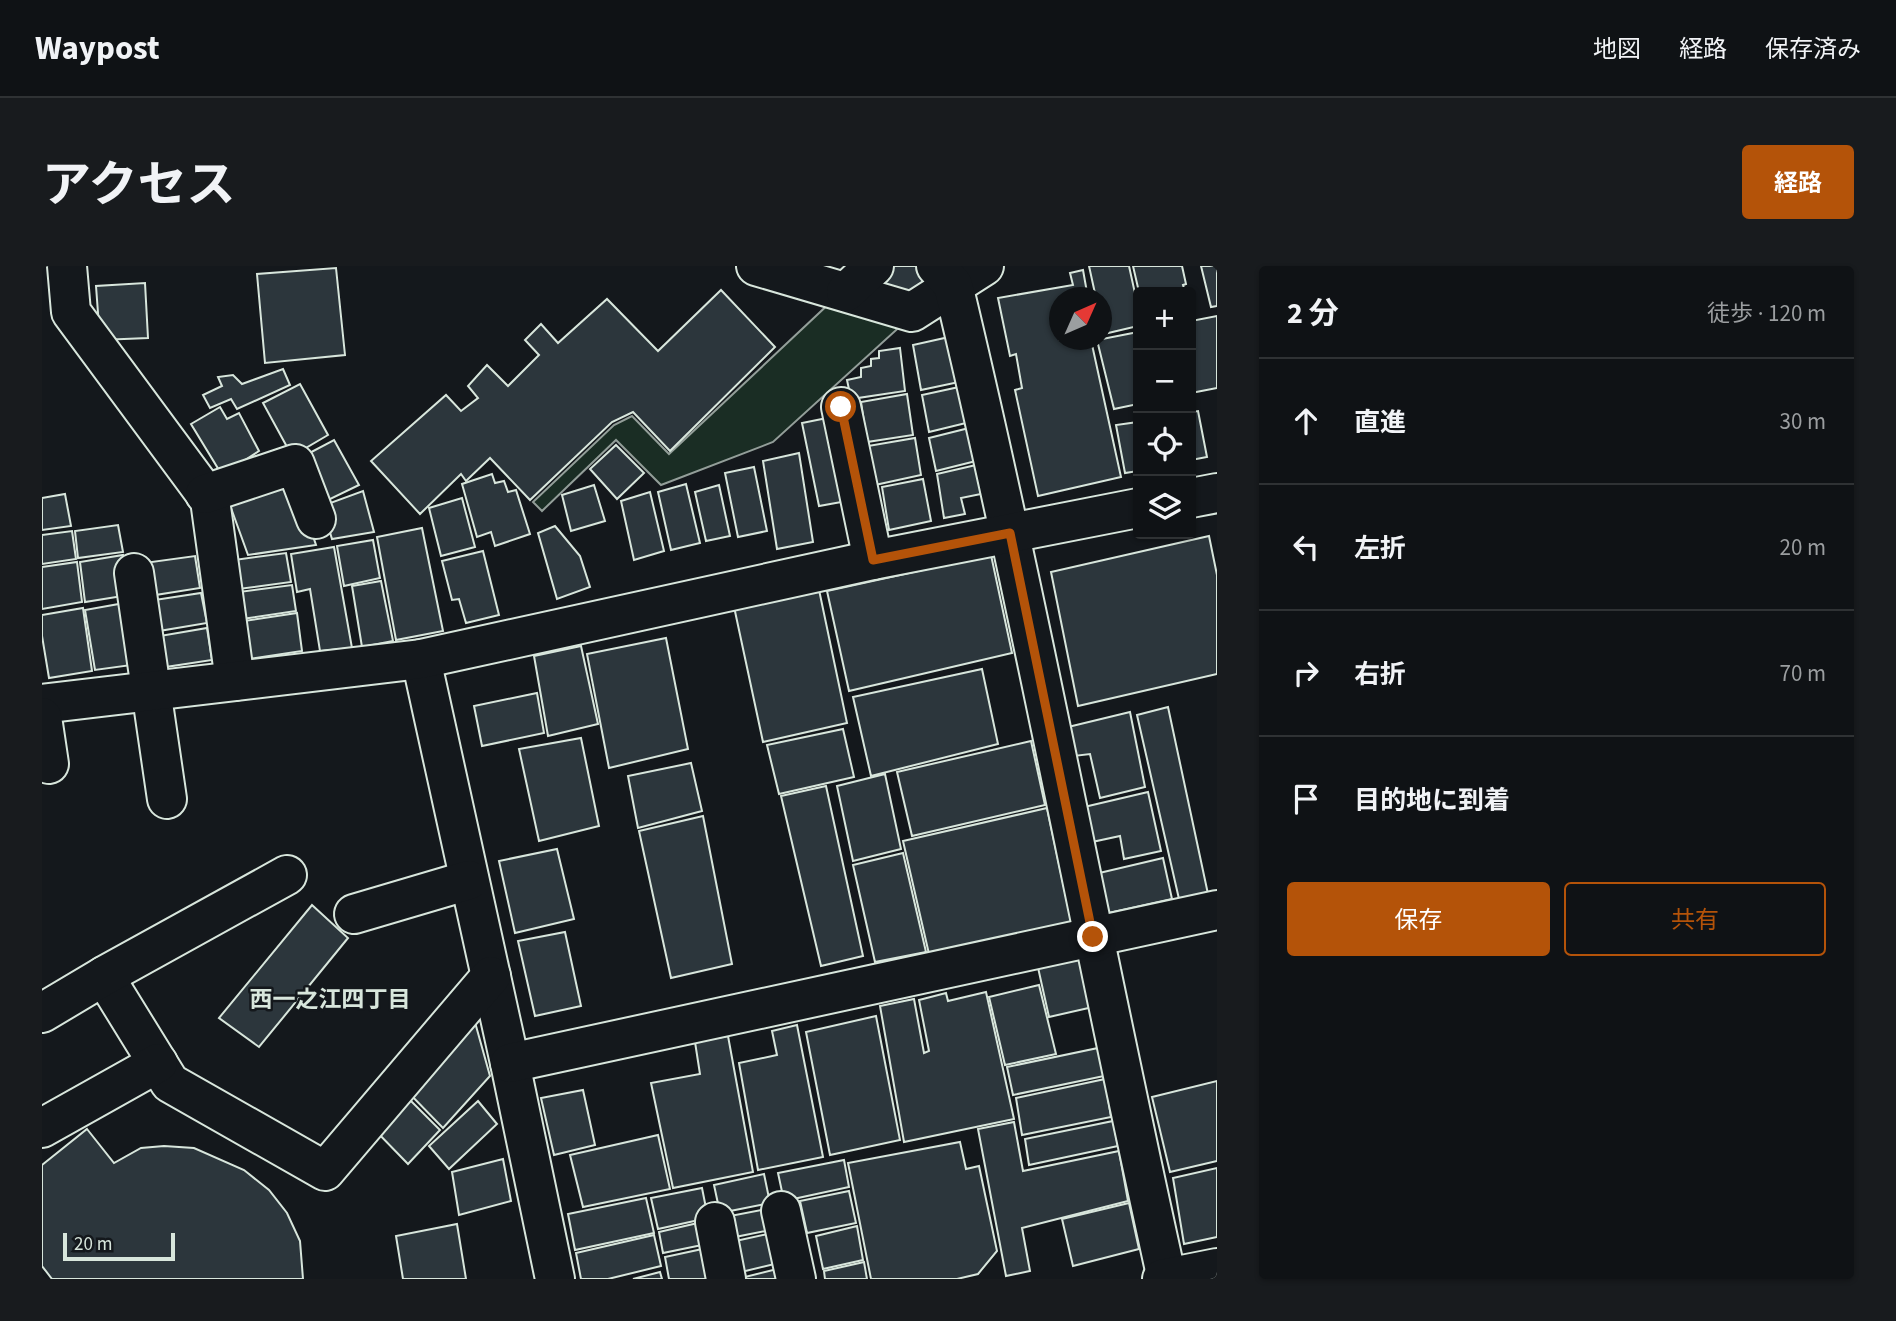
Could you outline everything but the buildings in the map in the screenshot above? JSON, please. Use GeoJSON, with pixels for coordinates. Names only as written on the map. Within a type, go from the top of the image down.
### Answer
{"type":"FeatureCollection","features":[{"type":"Feature","properties":{"kind":"street"},"geometry":{"type":"LineString","coordinates":[[67,266],[71,312],[209,500],[235,681]]}},
{"type":"Feature","properties":{"kind":"street"},"geometry":{"type":"LineString","coordinates":[[756,266],[912,312],[958,272],[1165,1279],[1217,1268]]}},
{"type":"Feature","properties":{"kind":"street"},"geometry":{"type":"LineString","coordinates":[[846,292],[874,266]]}},
{"type":"Feature","properties":{"kind":"street"},"geometry":{"type":"LineString","coordinates":[[841,407],[873,560]]}},
{"type":"Feature","properties":{"kind":"street"},"geometry":{"type":"LineString","coordinates":[[205,494],[295,464],[316,519]]}},
{"type":"Feature","properties":{"kind":"street"},"geometry":{"type":"LineString","coordinates":[[1196,497],[1217,493]]}},
{"type":"Feature","properties":{"kind":"street"},"geometry":{"type":"LineString","coordinates":[[42,704],[421,659],[873,560],[1133,509]]}},
{"type":"Feature","properties":{"kind":"street"},"geometry":{"type":"LineString","coordinates":[[134,573],[167,799]]}},
{"type":"Feature","properties":{"kind":"street"},"geometry":{"type":"LineString","coordinates":[[421,659],[555,1279]]}},
{"type":"Feature","properties":{"kind":"street"},"geometry":{"type":"LineString","coordinates":[[42,717],[50,764]]}},
{"type":"Feature","properties":{"kind":"street"},"geometry":{"type":"LineString","coordinates":[[42,1013],[287,875]]}},
{"type":"Feature","properties":{"kind":"street"},"geometry":{"type":"LineString","coordinates":[[354,914],[469,880]]}},
{"type":"Feature","properties":{"kind":"street"},"geometry":{"type":"LineString","coordinates":[[510,1063],[1217,910]]}},
{"type":"Feature","properties":{"kind":"street"},"geometry":{"type":"LineString","coordinates":[[104,976],[170,1083],[325,1171],[491,976]]}},
{"type":"Feature","properties":{"kind":"street"},"geometry":{"type":"LineString","coordinates":[[42,1128],[158,1063]]}},
{"type":"Feature","properties":{"kind":"street"},"geometry":{"type":"LineString","coordinates":[[781,1212],[796,1279]]}},
{"type":"Feature","properties":{"kind":"street"},"geometry":{"type":"LineString","coordinates":[[715,1222],[726,1279]]}},
{"type":"Feature","properties":{"kind":"green space"},"geometry":{"type":"Polygon","coordinates":[[[833,300],[905,322],[773,442],[661,485],[616,440],[542,511],[533,502],[614,425],[632,416],[669,454],[833,300]]]}},
{"type":"Feature","properties":{"kind":"district","name":"西一之江四丁目"},"geometry":{"type":"Point","coordinates":[330,999]}},
{"type":"Feature","properties":{"kind":"route"},"geometry":{"type":"LineString","coordinates":[[841,407],[873,560],[1010,533],[1093,937]]}}]}
